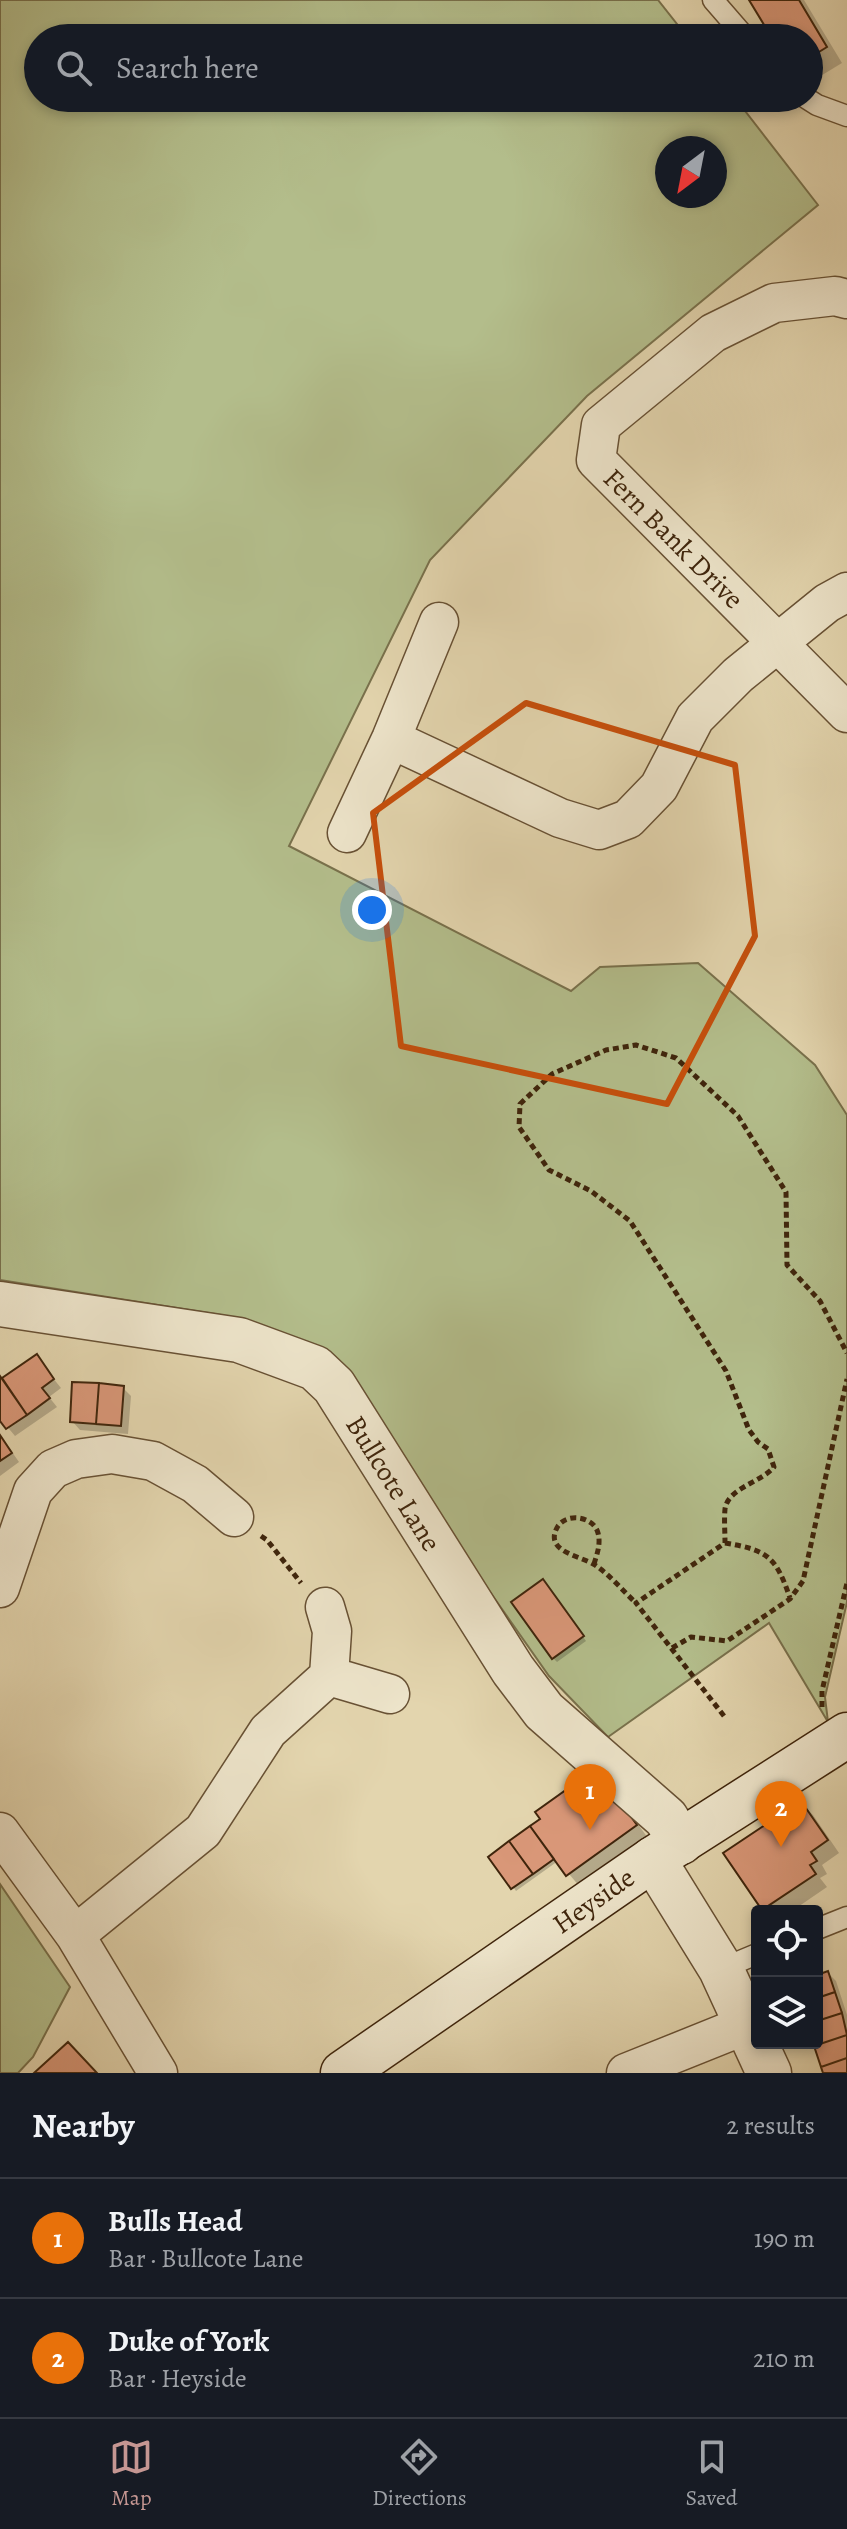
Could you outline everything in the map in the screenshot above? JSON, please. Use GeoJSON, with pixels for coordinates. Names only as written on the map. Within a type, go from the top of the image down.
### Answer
{"type":"FeatureCollection","features":[{"type":"Feature","properties":{"kind":"street","name":"Fern Bank Drive"},"geometry":{"type":"LineString","coordinates":[[778,642],[596,460],[601,425],[713,333],[774,303],[841,298]]}},
{"type":"Feature","properties":{"kind":"street"},"geometry":{"type":"LineString","coordinates":[[391,739],[560,818],[599,830],[628,819],[659,787],[695,718],[738,675],[827,603],[847,592]]}},
{"type":"Feature","properties":{"kind":"street"},"geometry":{"type":"LineString","coordinates":[[347,833],[391,739],[439,622]]}},
{"type":"Feature","properties":{"kind":"street"},"geometry":{"type":"LineString","coordinates":[[778,642],[847,713]]}},
{"type":"Feature","properties":{"kind":"street","name":"Bullcote Lane"},"geometry":{"type":"LineString","coordinates":[[0,1304],[239,1340],[315,1368],[334,1386],[513,1670],[544,1711],[666,1818],[667,1850],[739,1961],[748,2024],[769,2073]]}},
{"type":"Feature","properties":{"kind":"street"},"geometry":{"type":"LineString","coordinates":[[0,1588],[33,1491],[53,1469],[76,1459],[112,1454],[153,1461],[195,1484],[234,1517]]}},
{"type":"Feature","properties":{"kind":"street"},"geometry":{"type":"LineString","coordinates":[[75,1935],[203,1831],[268,1731],[329,1676],[332,1631],[325,1607]]}},
{"type":"Feature","properties":{"kind":"street"},"geometry":{"type":"LineString","coordinates":[[329,1676],[390,1694]]}},
{"type":"Feature","properties":{"kind":"street","name":"Heyside"},"geometry":{"type":"LineString","coordinates":[[343,2073],[667,1850],[845,1736]]}},
{"type":"Feature","properties":{"kind":"street"},"geometry":{"type":"LineString","coordinates":[[0,1832],[75,1935],[158,2073]]}},
{"type":"Feature","properties":{"kind":"street"},"geometry":{"type":"LineString","coordinates":[[626,2073],[748,2024]]}},
{"type":"Feature","properties":{"kind":"lane"},"geometry":{"type":"LineString","coordinates":[[713,0],[734,24]]}},
{"type":"Feature","properties":{"kind":"lane"},"geometry":{"type":"LineString","coordinates":[[823,107],[847,116]]}},
{"type":"Feature","properties":{"kind":"lane"},"geometry":{"type":"LineString","coordinates":[[823,1927],[847,1917]]}},
{"type":"Feature","properties":{"kind":"path"},"geometry":{"type":"LineString","coordinates":[[725,1543],[728,1498],[763,1478],[774,1467],[768,1449],[749,1430],[726,1371],[630,1221],[591,1191],[549,1170],[519,1127],[520,1104],[552,1074],[606,1050],[636,1045],[676,1058],[738,1116],[786,1192],[787,1265],[820,1301],[847,1353]]}},
{"type":"Feature","properties":{"kind":"path"},"geometry":{"type":"LineString","coordinates":[[672,1648],[691,1637],[727,1641],[790,1599],[803,1581],[847,1379]]}},
{"type":"Feature","properties":{"kind":"path"},"geometry":{"type":"LineString","coordinates":[[234,1517],[267,1540],[305,1589],[325,1607]]}},
{"type":"Feature","properties":{"kind":"path"},"geometry":{"type":"LineString","coordinates":[[594,1564],[599,1546],[598,1531],[581,1518],[568,1518],[559,1525],[555,1535],[557,1545],[568,1555],[594,1564],[636,1603],[724,1716]]}},
{"type":"Feature","properties":{"kind":"path"},"geometry":{"type":"LineString","coordinates":[[636,1603],[725,1543],[751,1547],[769,1557],[780,1569],[790,1599]]}},
{"type":"Feature","properties":{"kind":"path"},"geometry":{"type":"LineString","coordinates":[[845,1736],[821,1706],[847,1583]]}},
{"type":"Feature","properties":{"kind":"highlighted area"},"geometry":{"type":"Polygon","coordinates":[[[526,703],[735,765],[755,936],[667,1104],[401,1046],[373,813],[526,703]]]}},
{"type":"Feature","properties":{"kind":"green space"},"geometry":{"type":"Polygon","coordinates":[[[0,0],[658,0],[677,24],[24,24],[24,112],[746,112],[818,205],[587,396],[430,560],[289,846],[571,991],[600,967],[698,963],[815,1065],[847,1115],[847,1602],[825,1697],[828,1722],[769,1623],[608,1737],[549,1676],[321,1355],[221,1315],[0,1280],[0,0]]]}},
{"type":"Feature","properties":{"kind":"green space"},"geometry":{"type":"Polygon","coordinates":[[[0,1884],[70,1987],[33,2057],[18,2073],[0,2073],[0,1884]]]}},
{"type":"Feature","properties":{"kind":"building"},"geometry":{"type":"Polygon","coordinates":[[[749,0],[799,0],[813,24],[764,24],[749,0]]]}},
{"type":"Feature","properties":{"kind":"building"},"geometry":{"type":"Polygon","coordinates":[[[37,1354],[54,1379],[42,1388],[50,1398],[27,1415],[2,1378],[37,1354]]]}},
{"type":"Feature","properties":{"kind":"building"},"geometry":{"type":"Polygon","coordinates":[[[0,1376],[27,1415],[6,1429],[0,1421],[0,1376]]]}},
{"type":"Feature","properties":{"kind":"building"},"geometry":{"type":"Polygon","coordinates":[[[72,1382],[99,1383],[96,1424],[70,1422],[72,1382]]]}},
{"type":"Feature","properties":{"kind":"building"},"geometry":{"type":"Polygon","coordinates":[[[99,1383],[124,1386],[121,1426],[96,1424],[99,1383]]]}},
{"type":"Feature","properties":{"kind":"building"},"geometry":{"type":"Polygon","coordinates":[[[0,1435],[12,1453],[0,1461],[0,1435]]]}},
{"type":"Feature","properties":{"kind":"building"},"geometry":{"type":"Polygon","coordinates":[[[543,1579],[584,1636],[552,1659],[511,1602],[543,1579]]]}},
{"type":"Feature","properties":{"kind":"building"},"geometry":{"type":"Polygon","coordinates":[[[584,1777],[593,1790],[605,1781],[637,1825],[566,1876],[530,1826],[540,1819],[535,1812],[584,1777]]]}},
{"type":"Feature","properties":{"kind":"building"},"geometry":{"type":"Polygon","coordinates":[[[801,1801],[828,1840],[811,1852],[817,1861],[810,1865],[816,1874],[770,1905],[759,1905],[723,1853],[801,1801]]]}},
{"type":"Feature","properties":{"kind":"building"},"geometry":{"type":"Polygon","coordinates":[[[530,1826],[554,1859],[533,1874],[509,1841],[530,1826]]]}},
{"type":"Feature","properties":{"kind":"building"},"geometry":{"type":"Polygon","coordinates":[[[509,1841],[533,1874],[511,1889],[488,1857],[509,1841]]]}},
{"type":"Feature","properties":{"kind":"building"},"geometry":{"type":"Polygon","coordinates":[[[828,1971],[835,1992],[823,1996],[823,1977],[823,1973],[828,1971]]]}},
{"type":"Feature","properties":{"kind":"building"},"geometry":{"type":"Polygon","coordinates":[[[835,1992],[842,2013],[823,2019],[823,1996],[835,1992]]]}},
{"type":"Feature","properties":{"kind":"building"},"geometry":{"type":"Polygon","coordinates":[[[842,2013],[847,2035],[823,2043],[823,2019],[842,2013]]]}},
{"type":"Feature","properties":{"kind":"building"},"geometry":{"type":"Polygon","coordinates":[[[847,2035],[847,2058],[821,2067],[815,2049],[823,2049],[823,2043],[847,2035]]]}},
{"type":"Feature","properties":{"kind":"building"},"geometry":{"type":"Polygon","coordinates":[[[68,2042],[97,2073],[34,2073],[68,2042]]]}},
{"type":"Feature","properties":{"kind":"building"},"geometry":{"type":"Polygon","coordinates":[[[847,2058],[847,2073],[823,2073],[821,2067],[847,2058]]]}},
{"type":"Feature","properties":{"kind":"place","name":"Bulls Head"},"geometry":{"type":"Point","coordinates":[590,1830]}},
{"type":"Feature","properties":{"kind":"place","name":"Duke of York"},"geometry":{"type":"Point","coordinates":[781,1847]}}]}
